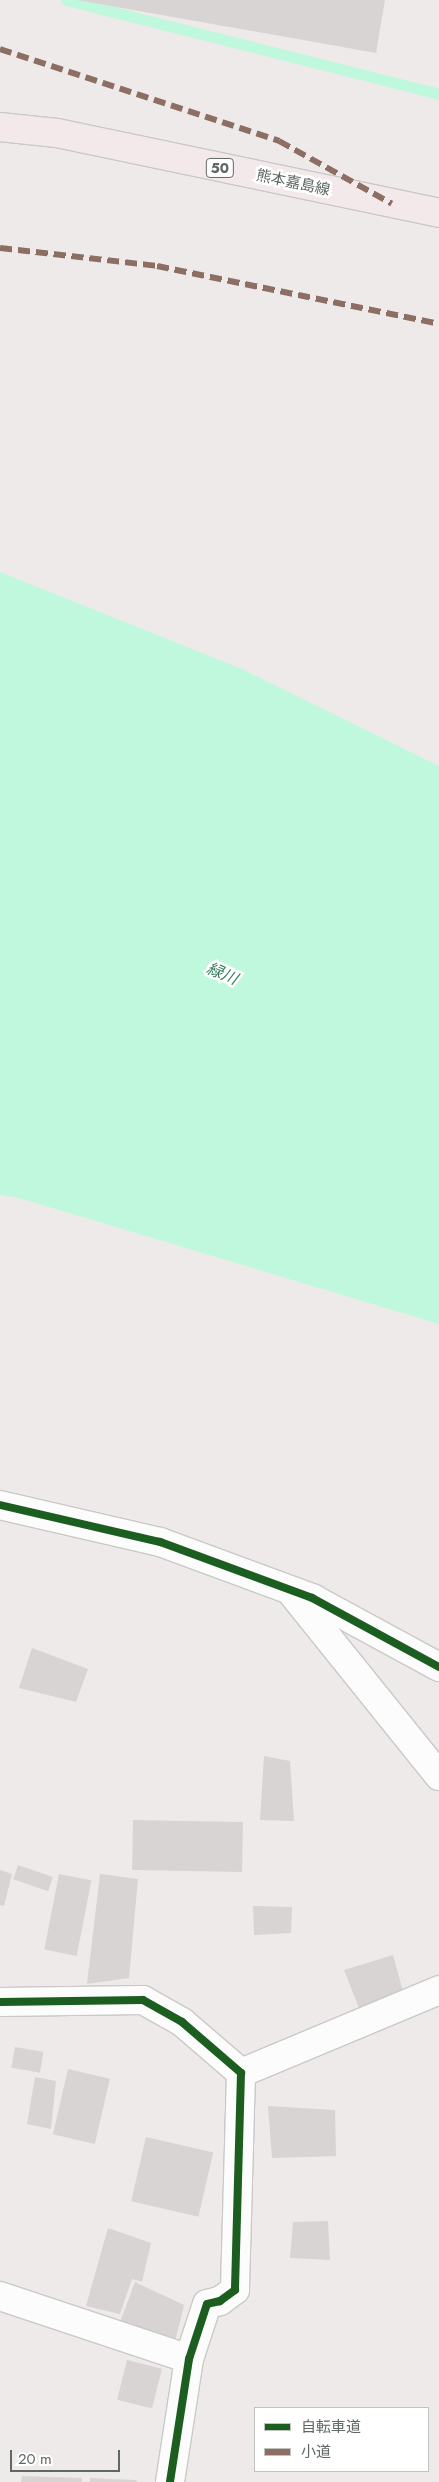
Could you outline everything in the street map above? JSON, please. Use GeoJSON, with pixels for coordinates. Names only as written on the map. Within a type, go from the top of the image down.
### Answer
{"type":"FeatureCollection","features":[{"type":"Feature","properties":{"kind":"main road","name":"熊本嘉島線"},"geometry":{"type":"LineString","coordinates":[[0,128],[57,133],[439,213]]}},
{"type":"Feature","properties":{"kind":"street"},"geometry":{"type":"LineString","coordinates":[[0,1505],[160,1542],[312,1598],[439,1667]]}},
{"type":"Feature","properties":{"kind":"street"},"geometry":{"type":"LineString","coordinates":[[289,1590],[439,1776]]}},
{"type":"Feature","properties":{"kind":"street"},"geometry":{"type":"LineString","coordinates":[[241,2073],[439,1990]]}},
{"type":"Feature","properties":{"kind":"street"},"geometry":{"type":"LineString","coordinates":[[0,2002],[143,2000],[182,2022],[241,2073]]}},
{"type":"Feature","properties":{"kind":"street"},"geometry":{"type":"LineString","coordinates":[[170,2482],[189,2359],[206,2304],[220,2301],[235,2290],[241,2073]]}},
{"type":"Feature","properties":{"kind":"street"},"geometry":{"type":"LineString","coordinates":[[0,2296],[189,2359]]}},
{"type":"Feature","properties":{"kind":"water","name":"緑川"},"geometry":{"type":"Polygon","coordinates":[[[0,572],[242,669],[439,766],[439,1324],[19,1198],[0,1195],[0,572]]]}},
{"type":"Feature","properties":{"kind":"building"},"geometry":{"type":"Polygon","coordinates":[[[77,0],[385,0],[376,53],[77,0]]]}},
{"type":"Feature","properties":{"kind":"building"},"geometry":{"type":"Polygon","coordinates":[[[32,1648],[88,1669],[76,1702],[19,1688],[32,1648]]]}},
{"type":"Feature","properties":{"kind":"building"},"geometry":{"type":"Polygon","coordinates":[[[264,1756],[290,1761],[294,1821],[260,1820],[264,1756]]]}},
{"type":"Feature","properties":{"kind":"building"},"geometry":{"type":"Polygon","coordinates":[[[133,1820],[243,1822],[242,1872],[132,1870],[133,1820]]]}},
{"type":"Feature","properties":{"kind":"building"},"geometry":{"type":"Polygon","coordinates":[[[18,1865],[53,1877],[48,1891],[13,1879],[18,1865]]]}},
{"type":"Feature","properties":{"kind":"building"},"geometry":{"type":"Polygon","coordinates":[[[0,1870],[12,1874],[4,1906],[0,1905],[0,1870]]]}},
{"type":"Feature","properties":{"kind":"building"},"geometry":{"type":"Polygon","coordinates":[[[59,1874],[91,1880],[77,1956],[44,1950],[59,1874]]]}},
{"type":"Feature","properties":{"kind":"building"},"geometry":{"type":"Polygon","coordinates":[[[100,1874],[138,1879],[129,1978],[87,1984],[100,1874]]]}},
{"type":"Feature","properties":{"kind":"building"},"geometry":{"type":"Polygon","coordinates":[[[253,1906],[292,1907],[291,1933],[254,1935],[253,1906]]]}},
{"type":"Feature","properties":{"kind":"building"},"geometry":{"type":"Polygon","coordinates":[[[393,1955],[403,1991],[359,2008],[344,1970],[393,1955]]]}},
{"type":"Feature","properties":{"kind":"building"},"geometry":{"type":"Polygon","coordinates":[[[15,2047],[44,2052],[40,2073],[11,2068],[15,2047]]]}},
{"type":"Feature","properties":{"kind":"building"},"geometry":{"type":"Polygon","coordinates":[[[68,2069],[110,2079],[95,2144],[53,2134],[68,2069]]]}},
{"type":"Feature","properties":{"kind":"building"},"geometry":{"type":"Polygon","coordinates":[[[35,2077],[56,2081],[51,2129],[27,2124],[35,2077]]]}},
{"type":"Feature","properties":{"kind":"building"},"geometry":{"type":"Polygon","coordinates":[[[268,2106],[335,2110],[336,2156],[272,2158],[268,2106]]]}},
{"type":"Feature","properties":{"kind":"building"},"geometry":{"type":"Polygon","coordinates":[[[146,2137],[213,2153],[198,2217],[131,2201],[146,2137]]]}},
{"type":"Feature","properties":{"kind":"building"},"geometry":{"type":"Polygon","coordinates":[[[328,2221],[330,2260],[290,2258],[293,2222],[328,2221]]]}},
{"type":"Feature","properties":{"kind":"building"},"geometry":{"type":"Polygon","coordinates":[[[108,2228],[151,2243],[142,2282],[132,2279],[120,2314],[86,2306],[108,2228]]]}},
{"type":"Feature","properties":{"kind":"building"},"geometry":{"type":"Polygon","coordinates":[[[135,2282],[184,2305],[175,2342],[120,2322],[135,2282]]]}},
{"type":"Feature","properties":{"kind":"building"},"geometry":{"type":"Polygon","coordinates":[[[127,2360],[162,2369],[152,2408],[117,2400],[127,2360]]]}},
{"type":"Feature","properties":{"kind":"building"},"geometry":{"type":"Polygon","coordinates":[[[22,2476],[82,2478],[82,2482],[21,2482],[22,2476]]]}},
{"type":"Feature","properties":{"kind":"building"},"geometry":{"type":"Polygon","coordinates":[[[90,2478],[136,2480],[137,2482],[90,2482],[90,2478]]]}},
{"type":"Feature","properties":{"kind":"waterway"},"geometry":{"type":"LineString","coordinates":[[66,0],[439,94]]}},
{"type":"Feature","properties":{"kind":"marked path"},"geometry":{"type":"LineString","coordinates":[[0,49],[279,141],[392,204]]}},
{"type":"Feature","properties":{"kind":"marked path"},"geometry":{"type":"LineString","coordinates":[[0,248],[157,266],[439,324]]}},
{"type":"Feature","properties":{"kind":"cycle path"},"geometry":{"type":"LineString","coordinates":[[0,1505],[160,1542],[312,1598],[439,1667]]}},
{"type":"Feature","properties":{"kind":"cycle path"},"geometry":{"type":"LineString","coordinates":[[0,2002],[143,2000],[182,2022],[241,2073],[235,2290],[220,2301],[207,2304],[189,2359],[170,2482]]}}]}
